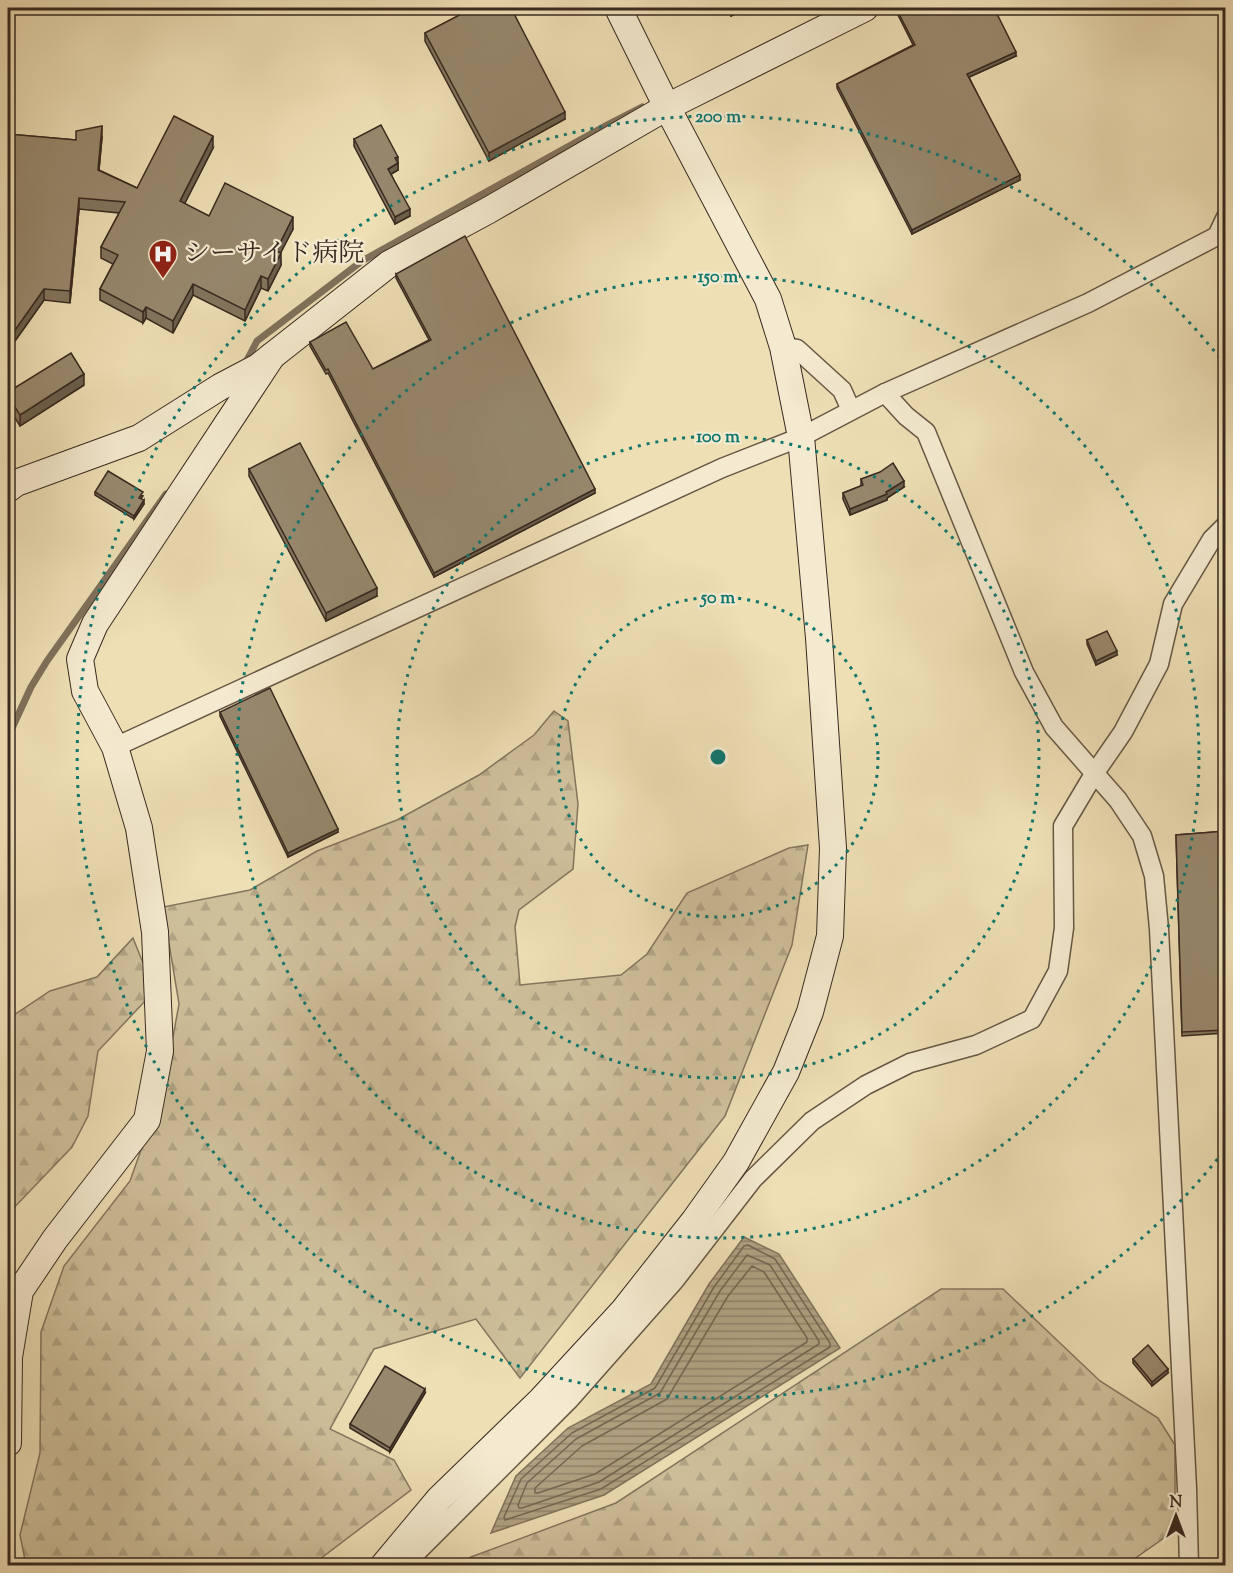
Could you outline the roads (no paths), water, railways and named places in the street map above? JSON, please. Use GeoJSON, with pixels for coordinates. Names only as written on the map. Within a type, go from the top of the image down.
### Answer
{"type":"FeatureCollection","features":[{"type":"Feature","properties":{"kind":"street"},"geometry":{"type":"LineString","coordinates":[[382,1566],[439,1499],[541,1400],[624,1310],[694,1221],[736,1162],[786,1072],[810,1012],[830,936],[833,848],[819,638],[801,437],[783,347],[768,299],[667,107],[618,8]]}},
{"type":"Feature","properties":{"kind":"street"},"geometry":{"type":"LineString","coordinates":[[8,489],[16,483],[138,438],[265,361],[389,264],[489,210],[667,107],[865,8]]}},
{"type":"Feature","properties":{"kind":"street"},"geometry":{"type":"LineString","coordinates":[[115,747],[711,472],[801,437],[885,393],[1108,292],[1217,236],[1226,217]]}},
{"type":"Feature","properties":{"kind":"street"},"geometry":{"type":"LineString","coordinates":[[783,347],[797,349],[842,390],[851,410]]}},
{"type":"Feature","properties":{"kind":"street"},"geometry":{"type":"LineString","coordinates":[[8,1443],[9,1358],[20,1291],[55,1239],[147,1120],[160,1051],[153,920],[139,828],[115,747],[85,691],[80,659],[95,624],[265,361]]}},
{"type":"Feature","properties":{"kind":"street"},"geometry":{"type":"LineString","coordinates":[[885,393],[906,416],[926,432],[1024,672],[1054,727],[1118,800],[1142,836],[1154,876],[1160,929],[1189,1566]]}},
{"type":"Feature","properties":{"kind":"street"},"geometry":{"type":"LineString","coordinates":[[403,1566],[569,1400],[675,1280],[753,1179],[812,1121],[866,1085],[910,1063],[976,1045],[1032,1019],[1058,971],[1064,928],[1063,826],[1094,774],[1123,732],[1159,664],[1173,604],[1212,539],[1226,525]]}},
{"type":"Feature","properties":{"kind":"water"},"geometry":{"type":"Polygon","coordinates":[[[744,1237],[779,1254],[840,1348],[604,1495],[491,1533],[516,1476],[568,1428],[651,1384],[709,1284],[744,1237]]]}},
{"type":"Feature","properties":{"kind":"waterway"},"geometry":{"type":"LineString","coordinates":[[245,364],[257,341],[362,261],[642,107]]}},
{"type":"Feature","properties":{"kind":"waterway"},"geometry":{"type":"LineString","coordinates":[[8,737],[31,687],[47,661],[166,494]]}},
{"type":"Feature","properties":{"kind":"place","name":"シーサイド病院"},"geometry":{"type":"Point","coordinates":[163,280]}}]}
